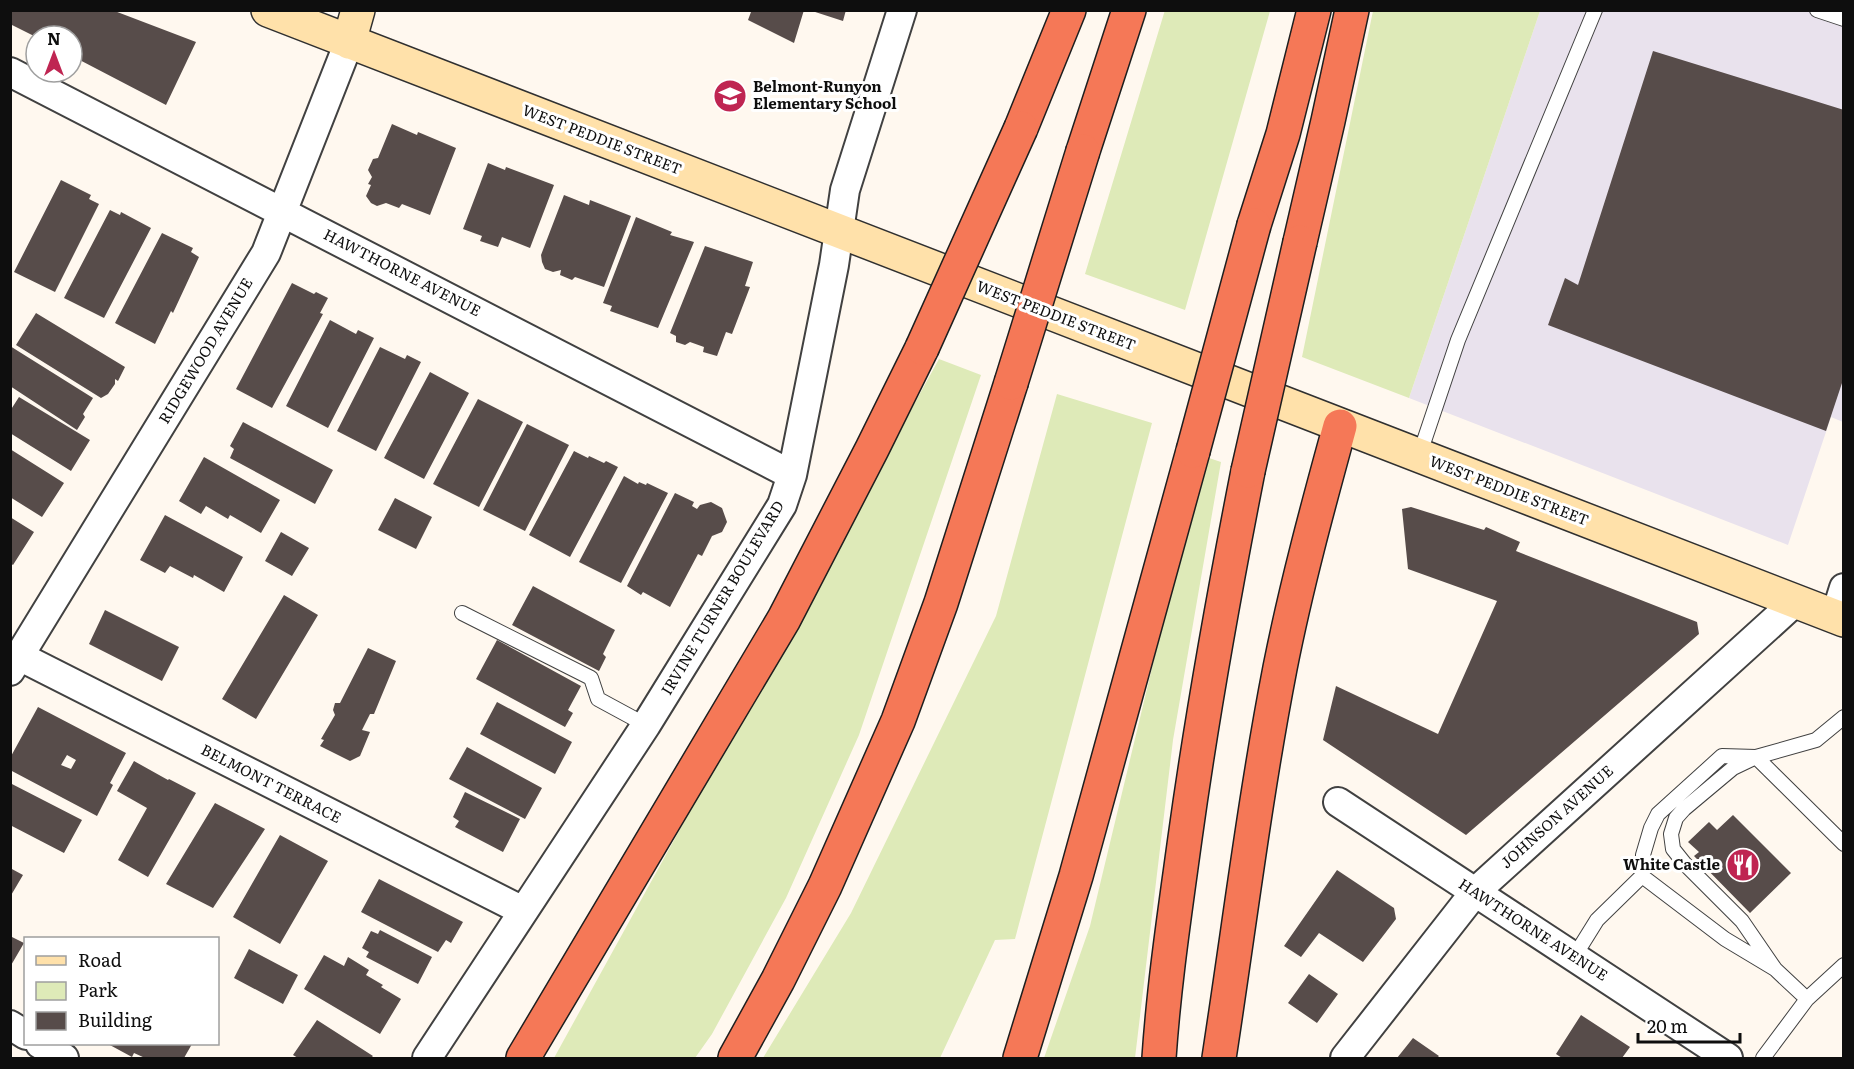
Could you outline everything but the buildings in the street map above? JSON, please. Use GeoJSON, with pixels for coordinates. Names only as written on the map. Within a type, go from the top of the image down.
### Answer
{"type":"FeatureCollection","features":[{"type":"Feature","properties":{"kind":"highway"},"geometry":{"type":"LineString","coordinates":[[523,1059],[784,619],[922,348],[1021,128],[1069,10]]}},
{"type":"Feature","properties":{"kind":"highway"},"geometry":{"type":"LineString","coordinates":[[735,1059],[825,886],[898,721],[944,592],[1129,10]]}},
{"type":"Feature","properties":{"kind":"highway"},"geometry":{"type":"LineString","coordinates":[[1020,1059],[1076,876],[1254,225],[1283,134],[1314,10]]}},
{"type":"Feature","properties":{"kind":"highway"},"geometry":{"type":"LineString","coordinates":[[1159,1059],[1174,909],[1193,773],[1213,655],[1248,471],[1352,10]]}},
{"type":"Feature","properties":{"kind":"highway"},"geometry":{"type":"LineString","coordinates":[[1219,1059],[1280,670],[1297,591],[1340,426]]}},
{"type":"Feature","properties":{"kind":"street","name":"WEST PEDDIE STREET"},"geometry":{"type":"LineString","coordinates":[[268,10],[1796,601],[1841,608]]}},
{"type":"Feature","properties":{"kind":"street","name":"RIDGEWOOD AVENUE"},"geometry":{"type":"LineString","coordinates":[[15,664],[266,253],[349,42],[358,10]]}},
{"type":"Feature","properties":{"kind":"street","name":"IRVINE TURNER BOULEVARD"},"geometry":{"type":"LineString","coordinates":[[427,1059],[646,725],[782,505],[792,475],[834,265],[845,190],[902,10]]}},
{"type":"Feature","properties":{"kind":"street","name":"HAWTHORNE AVENUE"},"geometry":{"type":"LineString","coordinates":[[10,72],[792,475]]}},
{"type":"Feature","properties":{"kind":"street","name":"JOHNSON AVENUE"},"geometry":{"type":"LineString","coordinates":[[1345,1059],[1475,892],[1796,601]]}},
{"type":"Feature","properties":{"kind":"street","name":"BELMONT TERRACE"},"geometry":{"type":"LineString","coordinates":[[15,664],[522,911]]}},
{"type":"Feature","properties":{"kind":"street","name":"HAWTHORNE AVENUE"},"geometry":{"type":"LineString","coordinates":[[1338,802],[1728,1059]]}},
{"type":"Feature","properties":{"kind":"street"},"geometry":{"type":"LineString","coordinates":[[10,1025],[24,1034]]}},
{"type":"Feature","properties":{"kind":"street"},"geometry":{"type":"LineString","coordinates":[[42,1045],[64,1059]]}},
{"type":"Feature","properties":{"kind":"lane"},"geometry":{"type":"LineString","coordinates":[[1419,456],[1458,340],[1594,10]]}},
{"type":"Feature","properties":{"kind":"lane"},"geometry":{"type":"LineString","coordinates":[[1817,10],[1844,19]]}},
{"type":"Feature","properties":{"kind":"lane"},"geometry":{"type":"LineString","coordinates":[[462,613],[591,678],[598,699],[646,725]]}},
{"type":"Feature","properties":{"kind":"lane"},"geometry":{"type":"LineString","coordinates":[[1775,969],[1742,921],[1673,849],[1671,834],[1676,818],[1684,809],[1733,768],[1755,757],[1816,740],[1844,717]]}},
{"type":"Feature","properties":{"kind":"lane"},"geometry":{"type":"LineString","coordinates":[[1574,957],[1597,920],[1642,876],[1643,855],[1658,814],[1722,756],[1755,757],[1844,844]]}},
{"type":"Feature","properties":{"kind":"lane"},"geometry":{"type":"LineString","coordinates":[[1642,876],[1725,939],[1775,969],[1807,999]]}},
{"type":"Feature","properties":{"kind":"lane"},"geometry":{"type":"LineString","coordinates":[[1763,1059],[1807,999],[1844,965]]}},
{"type":"Feature","properties":{"kind":"shaded area"},"geometry":{"type":"Polygon","coordinates":[[[1540,11],[1843,11],[1843,422],[1831,417],[1788,545],[1409,398],[1540,11]]]}},
{"type":"Feature","properties":{"kind":"green space"},"geometry":{"type":"Polygon","coordinates":[[[1165,10],[1270,11],[1185,310],[1085,274],[1165,10]]]}},
{"type":"Feature","properties":{"kind":"green space"},"geometry":{"type":"Polygon","coordinates":[[[1373,11],[1540,11],[1409,398],[1302,357],[1373,11]]]}},
{"type":"Feature","properties":{"kind":"green space"},"geometry":{"type":"Polygon","coordinates":[[[939,359],[981,375],[859,735],[786,898],[712,1034],[695,1058],[554,1058],[939,359]]]}},
{"type":"Feature","properties":{"kind":"green space"},"geometry":{"type":"Polygon","coordinates":[[[1057,394],[1152,423],[1015,939],[995,940],[940,1058],[763,1058],[851,913],[996,616],[1057,394]]]}},
{"type":"Feature","properties":{"kind":"green space"},"geometry":{"type":"Polygon","coordinates":[[[1203,456],[1221,462],[1173,740],[1135,1058],[1044,1058],[1090,926],[1203,456]]]}},
{"type":"Feature","properties":{"kind":"place","name":"Belmont-Runyon Elementary School"},"geometry":{"type":"Point","coordinates":[730,96]}},
{"type":"Feature","properties":{"kind":"place","name":"White Castle"},"geometry":{"type":"Point","coordinates":[1743,865]}}]}
